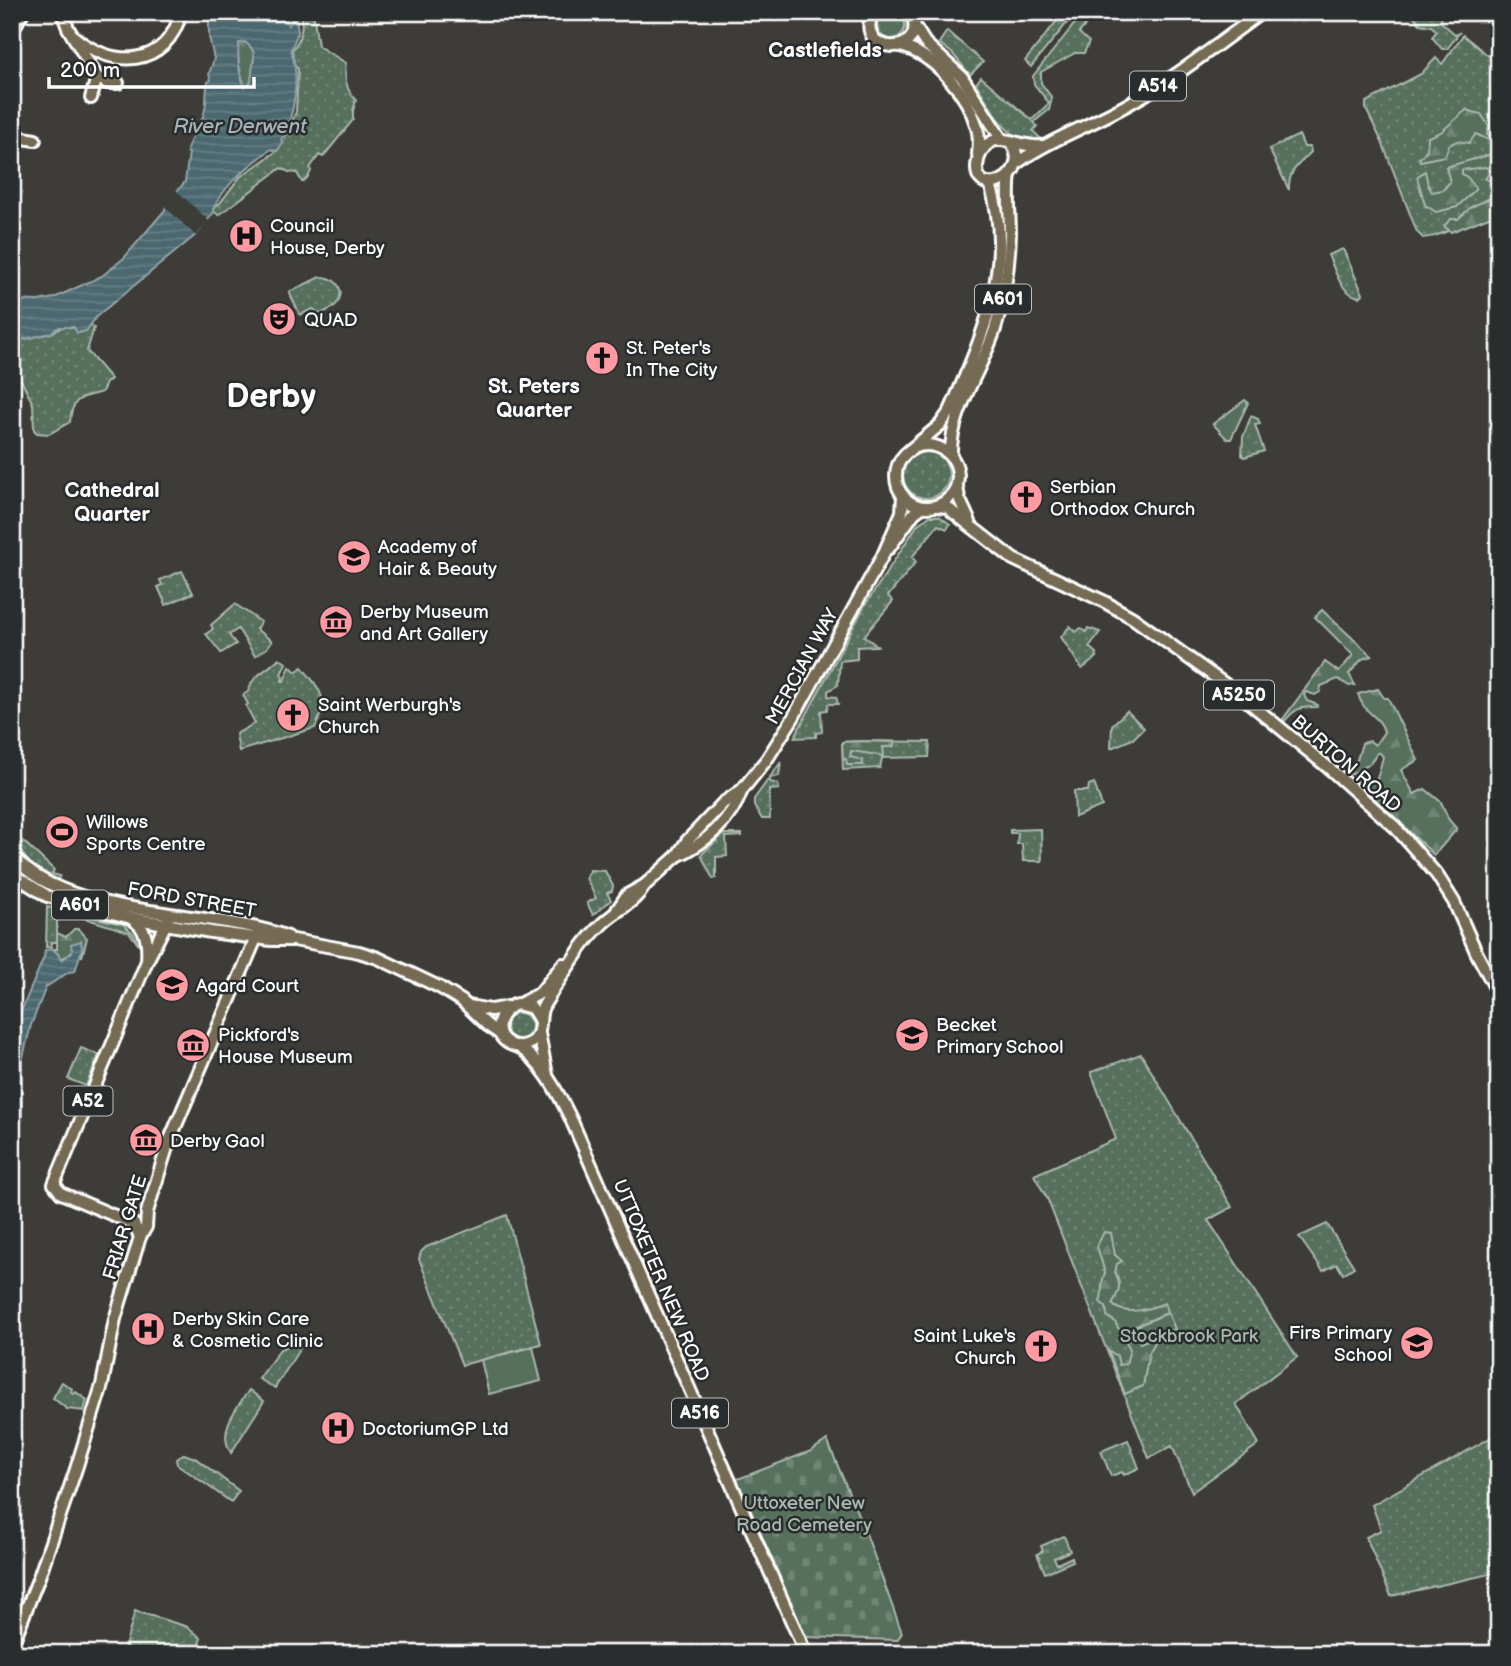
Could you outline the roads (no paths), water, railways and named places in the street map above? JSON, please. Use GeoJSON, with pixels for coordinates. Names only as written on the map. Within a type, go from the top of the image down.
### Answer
{"type":"FeatureCollection","features":[{"type":"Feature","properties":{"kind":"main road"},"geometry":{"type":"LineString","coordinates":[[12,31],[23,12]]}},
{"type":"Feature","properties":{"kind":"main road"},"geometry":{"type":"LineString","coordinates":[[62,12],[97,77],[107,83],[118,83]]}},
{"type":"Feature","properties":{"kind":"main road"},"geometry":{"type":"LineString","coordinates":[[73,36],[107,57],[135,58],[154,51],[164,43],[175,29],[181,12]]}},
{"type":"Feature","properties":{"kind":"main road","name":"A601"},"geometry":{"type":"LineString","coordinates":[[862,12],[872,36],[878,42],[890,47],[900,46],[926,58],[957,90],[977,127],[980,178],[988,183],[998,212],[1000,248],[997,285],[990,312],[950,411],[940,425],[900,461],[896,472],[903,496]]}},
{"type":"Feature","properties":{"kind":"main road"},"geometry":{"type":"LineString","coordinates":[[870,26],[873,12]]}},
{"type":"Feature","properties":{"kind":"main road","name":"A514"},"geometry":{"type":"LineString","coordinates":[[1017,163],[1046,145],[1140,98],[1262,12]]}},
{"type":"Feature","properties":{"kind":"main road"},"geometry":{"type":"LineString","coordinates":[[912,13],[915,26],[925,43],[966,83],[1016,152],[1017,163]]}},
{"type":"Feature","properties":{"kind":"main road"},"geometry":{"type":"LineString","coordinates":[[900,46],[908,41],[915,26]]}},
{"type":"Feature","properties":{"kind":"main road"},"geometry":{"type":"LineString","coordinates":[[91,97],[95,92],[97,77]]}},
{"type":"Feature","properties":{"kind":"main road"},"geometry":{"type":"LineString","coordinates":[[12,136],[35,141]]}},
{"type":"Feature","properties":{"kind":"main road"},"geometry":{"type":"LineString","coordinates":[[977,162],[987,144],[1006,141],[1029,147],[1046,145]]}},
{"type":"Feature","properties":{"kind":"main road","name":"A601"},"geometry":{"type":"LineString","coordinates":[[957,485],[958,471],[953,458],[951,439],[992,339],[1003,300],[1009,263],[1008,193],[1010,174],[1017,163]]}},
{"type":"Feature","properties":{"kind":"main road"},"geometry":{"type":"LineString","coordinates":[[988,183],[1000,181],[1010,174]]}},
{"type":"Feature","properties":{"kind":"main road"},"geometry":{"type":"LineString","coordinates":[[910,450],[921,446],[934,446],[953,458]]}},
{"type":"Feature","properties":{"kind":"main road"},"geometry":{"type":"LineString","coordinates":[[903,496],[910,503],[922,507],[938,506],[950,498],[957,485]]}},
{"type":"Feature","properties":{"kind":"main road","name":"BURTON ROAD"},"geometry":{"type":"LineString","coordinates":[[957,485],[959,498],[972,525]]}},
{"type":"Feature","properties":{"kind":"main road","name":"MERCIAN WAY"},"geometry":{"type":"LineString","coordinates":[[514,1005],[537,996],[562,966],[617,910],[626,895],[645,885],[677,856],[695,848],[736,806],[742,790],[793,718],[883,555],[902,512],[903,496]]}},
{"type":"Feature","properties":{"kind":"main road","name":"BURTON ROAD"},"geometry":{"type":"LineString","coordinates":[[938,506],[947,507],[1013,559],[1116,607],[1240,695],[1330,769],[1395,827],[1432,868],[1447,891],[1499,995]]}},
{"type":"Feature","properties":{"kind":"main road","name":"MERCIAN WAY"},"geometry":{"type":"LineString","coordinates":[[883,555],[914,513],[922,507]]}},
{"type":"Feature","properties":{"kind":"main road","name":"FORD STREET"},"geometry":{"type":"LineString","coordinates":[[12,855],[37,877],[65,891],[122,905],[214,919],[258,934]]}},
{"type":"Feature","properties":{"kind":"main road","name":"FORD STREET"},"geometry":{"type":"LineString","coordinates":[[12,874],[30,887],[56,899],[131,918],[165,925],[258,934]]}},
{"type":"Feature","properties":{"kind":"main road"},"geometry":{"type":"LineString","coordinates":[[147,961],[165,925],[175,914]]}},
{"type":"Feature","properties":{"kind":"main road"},"geometry":{"type":"LineString","coordinates":[[131,918],[144,930],[147,939],[147,961]]}},
{"type":"Feature","properties":{"kind":"main road","name":"A601"},"geometry":{"type":"LineString","coordinates":[[258,934],[359,952],[378,958],[439,987],[468,1006],[508,1043],[518,1046]]}},
{"type":"Feature","properties":{"kind":"main road","name":"FRIAR GATE"},"geometry":{"type":"LineString","coordinates":[[12,1645],[46,1557],[102,1385],[115,1319],[140,1237],[146,1227],[147,1212],[168,1144],[258,934]]}},
{"type":"Feature","properties":{"kind":"main road","name":"MERCIAN WAY"},"geometry":{"type":"LineString","coordinates":[[540,1021],[544,1005],[572,958]]}},
{"type":"Feature","properties":{"kind":"main road","name":"A52"},"geometry":{"type":"LineString","coordinates":[[134,1224],[61,1193],[54,1186],[54,1181],[147,961]]}},
{"type":"Feature","properties":{"kind":"main road"},"geometry":{"type":"LineString","coordinates":[[500,1034],[499,1018],[514,1005],[532,1008],[540,1021]]}},
{"type":"Feature","properties":{"kind":"main road","name":"A601"},"geometry":{"type":"LineString","coordinates":[[468,1006],[491,1010],[514,1005]]}},
{"type":"Feature","properties":{"kind":"main road","name":"A601"},"geometry":{"type":"LineString","coordinates":[[539,1033],[540,1021]]}},
{"type":"Feature","properties":{"kind":"main road"},"geometry":{"type":"LineString","coordinates":[[518,1046],[529,1044],[539,1033]]}},
{"type":"Feature","properties":{"kind":"main road","name":"UTTOXETER NEW ROAD"},"geometry":{"type":"LineString","coordinates":[[539,1033],[548,1077]]}},
{"type":"Feature","properties":{"kind":"main road","name":"UTTOXETER NEW ROAD"},"geometry":{"type":"LineString","coordinates":[[518,1046],[548,1077],[570,1116],[806,1654]]}},
{"type":"Feature","properties":{"kind":"main road"},"geometry":{"type":"LineString","coordinates":[[140,1237],[134,1224],[147,1212]]}},
{"type":"Feature","properties":{"kind":"water","name":"River Derwent"},"geometry":{"type":"Polygon","coordinates":[[[209,12],[283,12],[288,25],[296,18],[298,32],[291,50],[294,60],[295,96],[290,120],[281,140],[283,143],[277,151],[271,149],[239,175],[225,190],[213,209],[214,212],[197,234],[97,316],[86,331],[77,333],[74,327],[59,327],[51,333],[21,340],[19,336],[12,337],[12,300],[38,301],[54,298],[102,276],[124,258],[185,182],[188,147],[203,116],[208,82],[211,80],[209,74],[214,59],[209,37],[209,12]],[[245,42],[239,43],[239,65],[245,87],[251,81],[254,59],[254,52],[245,42]]]}},
{"type":"Feature","properties":{"kind":"water"},"geometry":{"type":"Polygon","coordinates":[[[81,941],[82,949],[75,971],[46,987],[31,1025],[22,1061],[22,1121],[18,1126],[12,1155],[12,1036],[15,1026],[45,950],[53,949],[62,960],[72,952],[71,944],[81,941]]]}},
{"type":"Feature","properties":{"kind":"waterway"},"geometry":{"type":"LineString","coordinates":[[286,12],[293,21]]}},
{"type":"Feature","properties":{"kind":"place","name":"Council House, Derby"},"geometry":{"type":"Point","coordinates":[246,236]}},
{"type":"Feature","properties":{"kind":"place","name":"QUAD"},"geometry":{"type":"Point","coordinates":[279,319]}},
{"type":"Feature","properties":{"kind":"place","name":"St. Peter's In The City"},"geometry":{"type":"Point","coordinates":[602,358]}},
{"type":"Feature","properties":{"kind":"place","name":"Serbian Orthodox Church"},"geometry":{"type":"Point","coordinates":[1026,497]}},
{"type":"Feature","properties":{"kind":"place","name":"Academy of Hair & Beauty"},"geometry":{"type":"Point","coordinates":[354,557]}},
{"type":"Feature","properties":{"kind":"place","name":"Derby Museum and Art Gallery"},"geometry":{"type":"Point","coordinates":[336,622]}},
{"type":"Feature","properties":{"kind":"place","name":"Saint Werburgh's Church"},"geometry":{"type":"Point","coordinates":[293,715]}},
{"type":"Feature","properties":{"kind":"place","name":"Willows Sports Centre"},"geometry":{"type":"Point","coordinates":[62,832]}},
{"type":"Feature","properties":{"kind":"place","name":"Agard Court"},"geometry":{"type":"Point","coordinates":[172,985]}},
{"type":"Feature","properties":{"kind":"place","name":"Becket Primary School"},"geometry":{"type":"Point","coordinates":[912,1035]}},
{"type":"Feature","properties":{"kind":"place","name":"Pickford's House Museum"},"geometry":{"type":"Point","coordinates":[193,1045]}},
{"type":"Feature","properties":{"kind":"place","name":"Derby Gaol"},"geometry":{"type":"Point","coordinates":[146,1140]}},
{"type":"Feature","properties":{"kind":"place","name":"Derby Skin Care & Cosmetic Clinic"},"geometry":{"type":"Point","coordinates":[148,1329]}},
{"type":"Feature","properties":{"kind":"place","name":"Firs Primary School"},"geometry":{"type":"Point","coordinates":[1417,1343]}},
{"type":"Feature","properties":{"kind":"place","name":"Saint Luke's Church"},"geometry":{"type":"Point","coordinates":[1041,1346]}},
{"type":"Feature","properties":{"kind":"place","name":"DoctoriumGP Ltd"},"geometry":{"type":"Point","coordinates":[338,1428]}},
{"type":"Feature","properties":{"kind":"district","name":"Castlefields"},"geometry":{"type":"Point","coordinates":[825,50]}},
{"type":"Feature","properties":{"kind":"district","name":"Derby"},"geometry":{"type":"Point","coordinates":[271,395]}},
{"type":"Feature","properties":{"kind":"district","name":"St. Peters Quarter"},"geometry":{"type":"Point","coordinates":[534,398]}},
{"type":"Feature","properties":{"kind":"district","name":"Cathedral Quarter"},"geometry":{"type":"Point","coordinates":[112,502]}},
{"type":"Feature","properties":{"kind":"park label","name":"Stockbrook Park"},"geometry":{"type":"Point","coordinates":[1189,1335]}},
{"type":"Feature","properties":{"kind":"park label","name":"Uttoxeter New Road Cemetery"},"geometry":{"type":"Point","coordinates":[804,1513]}}]}
